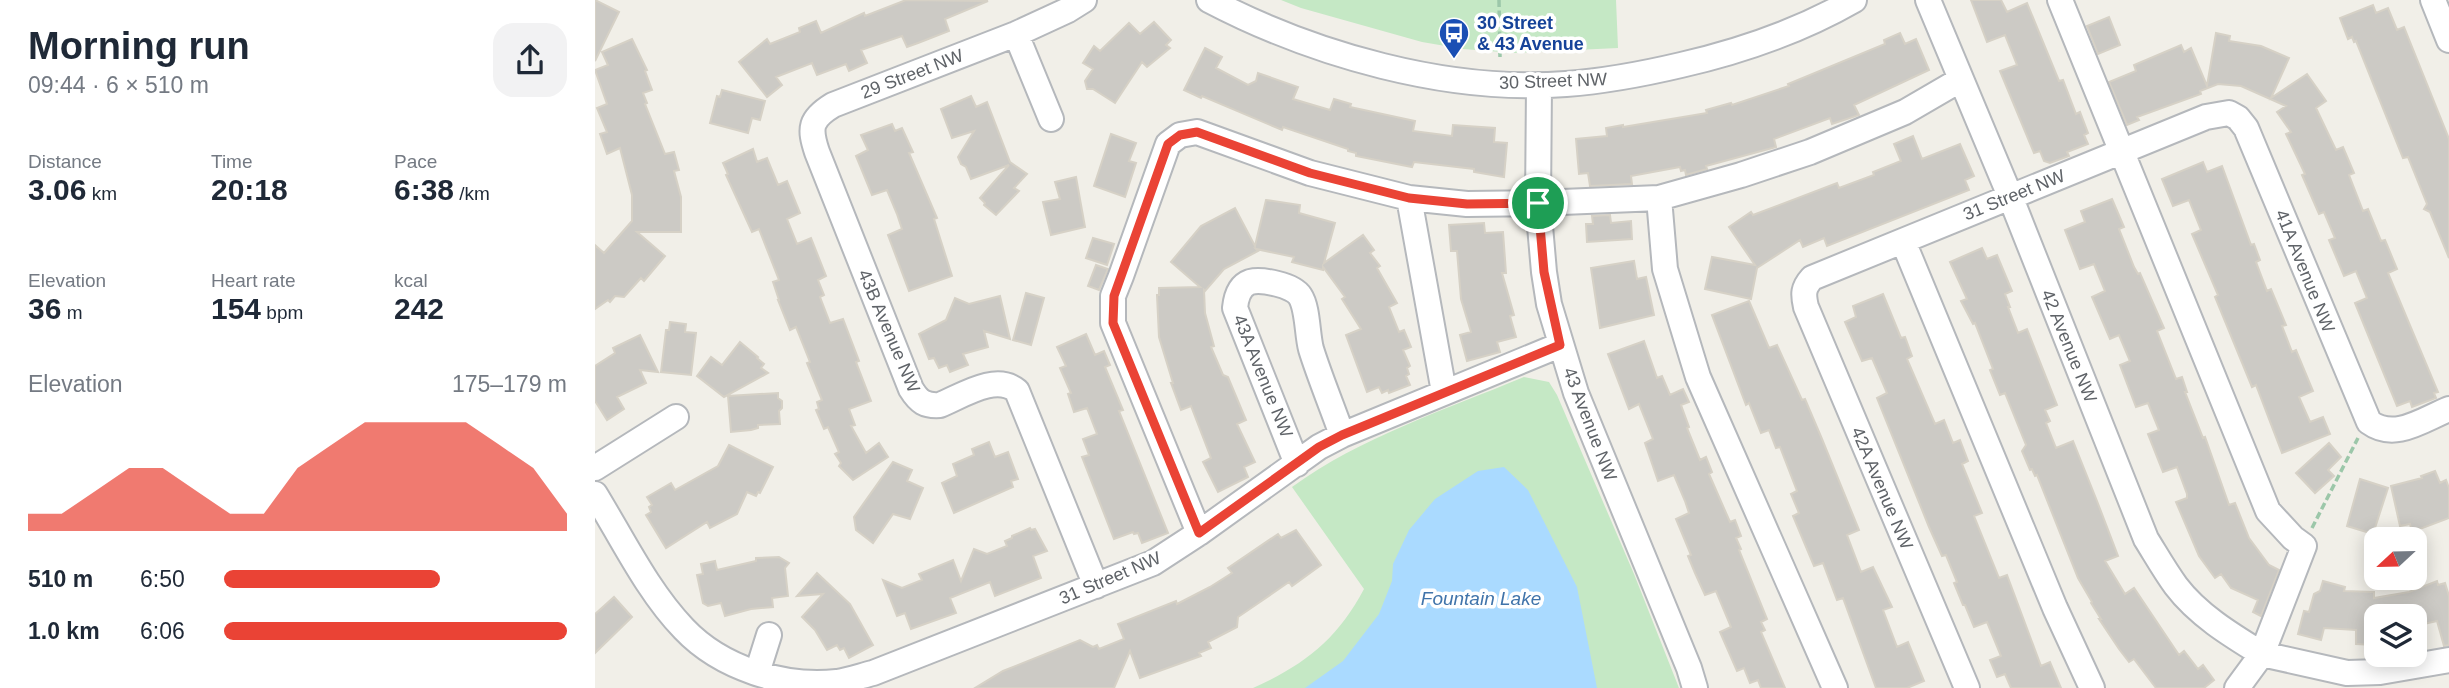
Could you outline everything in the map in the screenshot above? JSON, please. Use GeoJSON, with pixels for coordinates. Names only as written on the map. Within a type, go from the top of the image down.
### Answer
{"type":"FeatureCollection","features":[{"type":"Feature","properties":{"kind":"street","name":"29 Street NW"},"geometry":{"type":"LineString","coordinates":[[814,121],[833,105],[1016,34],[1084,0]]}},
{"type":"Feature","properties":{"kind":"street","name":"30 Street NW"},"geometry":{"type":"LineString","coordinates":[[1209,0],[1292,39],[1382,65],[1485,82],[1539,85],[1645,74],[1717,57],[1782,35],[1854,0]]}},
{"type":"Feature","properties":{"kind":"street","name":"42 Avenue NW"},"geometry":{"type":"LineString","coordinates":[[1928,0],[2010,196],[2146,539],[2177,587],[2226,632],[2262,654],[2347,673],[2380,672],[2449,660]]}},
{"type":"Feature","properties":{"kind":"street"},"geometry":{"type":"LineString","coordinates":[[2060,0],[2268,511],[2304,546],[2262,654],[2237,688]]}},
{"type":"Feature","properties":{"kind":"street"},"geometry":{"type":"LineString","coordinates":[[2433,0],[2449,40]]}},
{"type":"Feature","properties":{"kind":"street"},"geometry":{"type":"LineString","coordinates":[[1016,34],[1051,119]]}},
{"type":"Feature","properties":{"kind":"street"},"geometry":{"type":"LineString","coordinates":[[1199,533],[1113,323],[1114,296],[1168,144],[1180,135],[1197,132],[1310,173],[1409,198],[1467,204],[1659,198],[1810,152],[1905,112],[1960,80]]}},
{"type":"Feature","properties":{"kind":"street","name":"43 Avenue NW"},"geometry":{"type":"LineString","coordinates":[[1539,85],[1538,203],[1544,272],[1560,345],[1576,393],[1694,681]]}},
{"type":"Feature","properties":{"kind":"street","name":"31 Street NW"},"geometry":{"type":"LineString","coordinates":[[1804,286],[1812,278],[2123,150],[2206,117],[2229,113]]}},
{"type":"Feature","properties":{"kind":"street","name":"41A Avenue NW"},"geometry":{"type":"LineString","coordinates":[[2229,113],[2238,118],[2246,128],[2374,426]]}},
{"type":"Feature","properties":{"kind":"street","name":"43B Avenue NW"},"geometry":{"type":"LineString","coordinates":[[814,121],[812,131],[817,152],[911,389],[922,403],[930,405],[940,405],[999,383],[1017,391],[1096,586]]}},
{"type":"Feature","properties":{"kind":"street"},"geometry":{"type":"LineString","coordinates":[[1409,198],[1444,392]]}},
{"type":"Feature","properties":{"kind":"street"},"geometry":{"type":"LineString","coordinates":[[1659,198],[1665,269],[1698,377],[1835,688]]}},
{"type":"Feature","properties":{"kind":"street"},"geometry":{"type":"LineString","coordinates":[[1903,241],[2055,608],[2092,688]]}},
{"type":"Feature","properties":{"kind":"street","name":"43A Avenue NW"},"geometry":{"type":"LineString","coordinates":[[1297,464],[1235,308],[1240,289],[1245,284],[1253,281],[1265,282],[1294,290],[1300,296],[1311,349],[1342,435]]}},
{"type":"Feature","properties":{"kind":"street","name":"42A Avenue NW"},"geometry":{"type":"LineString","coordinates":[[1804,286],[1806,307],[1967,688]]}},
{"type":"Feature","properties":{"kind":"street","name":"31 Street NW"},"geometry":{"type":"LineString","coordinates":[[595,494],[603,527],[684,629],[707,648],[749,677],[787,685],[838,682],[873,673],[1153,563],[1319,447],[1560,345]]}},
{"type":"Feature","properties":{"kind":"street"},"geometry":{"type":"LineString","coordinates":[[2374,426],[2396,431],[2449,409]]}},
{"type":"Feature","properties":{"kind":"street"},"geometry":{"type":"LineString","coordinates":[[595,468],[676,417]]}},
{"type":"Feature","properties":{"kind":"street"},"geometry":{"type":"LineString","coordinates":[[749,677],[769,635]]}},
{"type":"Feature","properties":{"kind":"path"},"geometry":{"type":"LineString","coordinates":[[1499,0],[1500,57]]}},
{"type":"Feature","properties":{"kind":"path"},"geometry":{"type":"LineString","coordinates":[[2304,546],[2374,426]]}},
{"type":"Feature","properties":{"kind":"green space"},"geometry":{"type":"Polygon","coordinates":[[[1281,0],[1616,0],[1618,48],[1514,53],[1463,49],[1422,42],[1281,0]]]}},
{"type":"Feature","properties":{"kind":"green space"},"geometry":{"type":"Polygon","coordinates":[[[1524,377],[1549,382],[1557,395],[1634,574],[1679,688],[1253,688],[1288,670],[1317,649],[1342,623],[1364,589],[1292,487],[1346,453],[1375,439],[1524,377]]]}},
{"type":"Feature","properties":{"kind":"water","name":"Fountain Lake"},"geometry":{"type":"Polygon","coordinates":[[[1504,467],[1528,490],[1577,587],[1597,688],[1305,688],[1343,661],[1379,614],[1392,581],[1393,564],[1409,530],[1435,499],[1478,471],[1504,467]]]}},
{"type":"Feature","properties":{"kind":"building"},"geometry":{"type":"Polygon","coordinates":[[[595,0],[619,12],[595,61],[595,0]]]}},
{"type":"Feature","properties":{"kind":"building"},"geometry":{"type":"Polygon","coordinates":[[[906,0],[988,1],[945,19],[949,31],[918,43],[907,47],[902,36],[861,50],[867,63],[849,71],[846,64],[817,75],[812,63],[776,77],[782,85],[767,97],[739,62],[767,39],[770,44],[800,32],[799,28],[816,21],[821,33],[864,13],[865,16],[906,0]]]}},
{"type":"Feature","properties":{"kind":"building"},"geometry":{"type":"Polygon","coordinates":[[[1971,0],[2001,0],[2007,12],[2027,3],[2059,81],[2063,80],[2076,114],[2080,112],[2088,133],[2084,135],[2088,144],[2067,152],[2069,156],[2050,163],[2044,161],[2040,151],[2034,153],[2000,71],[2017,65],[2005,35],[1987,42],[1971,0]]]}},
{"type":"Feature","properties":{"kind":"building"},"geometry":{"type":"Polygon","coordinates":[[[2373,5],[2376,13],[2388,8],[2397,30],[2404,27],[2449,139],[2449,258],[2430,212],[2424,209],[2427,204],[2408,157],[2403,158],[2356,41],[2354,42],[2352,37],[2348,39],[2340,18],[2373,5]]]}},
{"type":"Feature","properties":{"kind":"building"},"geometry":{"type":"Polygon","coordinates":[[[2109,17],[2120,45],[2098,54],[2087,26],[2109,17]]]}},
{"type":"Feature","properties":{"kind":"building"},"geometry":{"type":"Polygon","coordinates":[[[1154,22],[1171,40],[1166,45],[1170,48],[1147,67],[1142,62],[1115,103],[1093,89],[1087,89],[1085,81],[1093,69],[1083,63],[1094,46],[1100,51],[1129,23],[1140,34],[1154,22]]]}},
{"type":"Feature","properties":{"kind":"building"},"geometry":{"type":"Polygon","coordinates":[[[1900,33],[1905,44],[1916,39],[1929,70],[1854,105],[1859,115],[1832,124],[1830,118],[1774,139],[1776,147],[1706,166],[1707,169],[1686,175],[1685,170],[1681,171],[1680,167],[1631,176],[1632,184],[1590,186],[1588,173],[1579,174],[1576,139],[1607,136],[1606,128],[1707,113],[1706,110],[1731,103],[1732,105],[1789,86],[1788,84],[1885,44],[1884,40],[1900,33]]]}},
{"type":"Feature","properties":{"kind":"building"},"geometry":{"type":"Polygon","coordinates":[[[2216,33],[2230,36],[2229,41],[2261,46],[2289,58],[2271,98],[2307,74],[2326,101],[2316,108],[2336,150],[2343,147],[2354,173],[2349,175],[2363,211],[2368,209],[2381,241],[2385,240],[2397,269],[2388,273],[2438,392],[2434,393],[2436,398],[2412,407],[2410,401],[2397,406],[2355,303],[2367,298],[2356,271],[2344,276],[2329,240],[2335,238],[2324,212],[2319,214],[2302,175],[2305,174],[2286,134],[2291,132],[2277,112],[2286,106],[2241,86],[2218,84],[2200,91],[2201,94],[2137,117],[2139,120],[2127,125],[2109,82],[2136,71],[2134,65],[2181,45],[2184,52],[2191,48],[2207,86],[2216,33]]]}},
{"type":"Feature","properties":{"kind":"building"},"geometry":{"type":"Polygon","coordinates":[[[632,39],[647,70],[645,71],[652,90],[643,93],[647,103],[645,104],[665,154],[674,152],[679,170],[674,171],[681,197],[681,232],[637,232],[665,256],[644,281],[641,278],[624,297],[615,296],[610,302],[608,300],[595,309],[595,245],[604,253],[632,221],[632,195],[620,148],[607,154],[600,134],[607,132],[597,108],[607,104],[595,70],[608,65],[602,52],[632,39]]]}},
{"type":"Feature","properties":{"kind":"building"},"geometry":{"type":"Polygon","coordinates":[[[1205,48],[1222,57],[1216,68],[1248,85],[1256,81],[1258,73],[1298,87],[1293,99],[1330,110],[1334,99],[1351,104],[1350,107],[1415,121],[1413,131],[1452,136],[1453,125],[1495,128],[1494,142],[1507,143],[1504,177],[1474,172],[1474,169],[1414,162],[1412,167],[1356,156],[1356,153],[1348,149],[1283,127],[1282,130],[1202,96],[1201,98],[1184,90],[1205,48]]]}},
{"type":"Feature","properties":{"kind":"building"},"geometry":{"type":"Polygon","coordinates":[[[722,90],[765,101],[760,120],[752,118],[748,133],[710,123],[717,96],[720,97],[722,90]]]}},
{"type":"Feature","properties":{"kind":"building"},"geometry":{"type":"Polygon","coordinates":[[[971,96],[976,107],[987,102],[1010,162],[1027,174],[1014,188],[1019,191],[996,215],[980,198],[1009,165],[971,179],[958,157],[974,131],[952,138],[941,109],[971,96]]]}},
{"type":"Feature","properties":{"kind":"building"},"geometry":{"type":"Polygon","coordinates":[[[892,124],[895,131],[902,128],[913,152],[909,153],[937,218],[934,219],[952,276],[909,291],[888,235],[902,229],[897,214],[887,190],[872,195],[856,156],[868,150],[861,135],[892,124]]]}},
{"type":"Feature","properties":{"kind":"building"},"geometry":{"type":"Polygon","coordinates":[[[1111,134],[1136,143],[1129,161],[1136,163],[1125,197],[1094,186],[1111,134]]]}},
{"type":"Feature","properties":{"kind":"building"},"geometry":{"type":"Polygon","coordinates":[[[1913,136],[1922,159],[1960,144],[1974,176],[1965,180],[1969,190],[1827,246],[1824,238],[1803,247],[1800,240],[1757,268],[1751,299],[1705,289],[1712,257],[1755,265],[1729,227],[1751,212],[1753,215],[1837,183],[1839,188],[1874,175],[1873,172],[1901,161],[1894,144],[1913,136]]]}},
{"type":"Feature","properties":{"kind":"building"},"geometry":{"type":"Polygon","coordinates":[[[753,149],[757,162],[767,158],[778,185],[787,181],[800,213],[787,219],[797,244],[811,238],[826,276],[818,280],[824,295],[820,297],[830,323],[843,319],[859,361],[856,362],[871,401],[849,409],[855,425],[851,426],[866,453],[879,443],[888,457],[853,480],[839,466],[841,463],[835,454],[839,452],[828,427],[824,429],[816,410],[819,409],[817,402],[822,400],[796,327],[790,330],[778,300],[773,282],[779,280],[759,229],[752,232],[726,175],[728,174],[723,163],[753,149]]]}},
{"type":"Feature","properties":{"kind":"building"},"geometry":{"type":"Polygon","coordinates":[[[2203,162],[2207,172],[2222,166],[2251,245],[2254,244],[2260,260],[2256,262],[2267,291],[2271,289],[2286,325],[2282,326],[2292,352],[2296,350],[2313,391],[2299,397],[2310,422],[2323,417],[2330,434],[2282,453],[2256,385],[2252,387],[2215,297],[2218,295],[2192,234],[2201,230],[2189,200],[2173,206],[2162,179],[2203,162]]]}},
{"type":"Feature","properties":{"kind":"building"},"geometry":{"type":"Polygon","coordinates":[[[1076,177],[1085,227],[1051,235],[1043,202],[1060,199],[1055,182],[1076,177]]]}},
{"type":"Feature","properties":{"kind":"building"},"geometry":{"type":"Polygon","coordinates":[[[2112,199],[2124,227],[2119,229],[2134,267],[2138,274],[2140,273],[2164,328],[2157,331],[2176,379],[2182,377],[2185,392],[2203,438],[2205,437],[2229,505],[2235,503],[2249,538],[2269,565],[2279,570],[2261,616],[2253,612],[2258,600],[2231,588],[2221,574],[2215,578],[2199,556],[2176,502],[2187,498],[2177,467],[2163,472],[2148,434],[2159,430],[2148,403],[2136,407],[2120,365],[2130,361],[2119,335],[2110,339],[2092,297],[2105,291],[2094,264],[2080,269],[2065,230],[2085,222],[2081,211],[2112,199]]]}},
{"type":"Feature","properties":{"kind":"building"},"geometry":{"type":"Polygon","coordinates":[[[1266,200],[1300,205],[1299,213],[1335,223],[1324,263],[1363,235],[1374,250],[1370,253],[1380,266],[1377,268],[1397,303],[1389,307],[1399,332],[1404,330],[1411,347],[1403,350],[1410,366],[1406,376],[1410,385],[1389,393],[1388,390],[1382,393],[1379,387],[1367,392],[1346,335],[1361,329],[1342,299],[1345,297],[1323,267],[1323,270],[1292,262],[1294,257],[1256,249],[1258,251],[1224,269],[1204,290],[1205,313],[1214,346],[1211,347],[1223,375],[1228,377],[1246,420],[1237,424],[1255,462],[1244,467],[1248,477],[1218,492],[1203,462],[1211,458],[1191,406],[1181,410],[1171,383],[1159,337],[1157,295],[1159,288],[1200,287],[1171,262],[1201,226],[1235,208],[1255,246],[1266,200]]]}},
{"type":"Feature","properties":{"kind":"building"},"geometry":{"type":"Polygon","coordinates":[[[1610,215],[1611,223],[1631,221],[1632,239],[1587,242],[1586,224],[1593,224],[1592,216],[1610,215]]]}},
{"type":"Feature","properties":{"kind":"building"},"geometry":{"type":"Polygon","coordinates":[[[1484,223],[1485,233],[1503,232],[1506,273],[1502,273],[1514,315],[1510,316],[1516,337],[1497,342],[1500,352],[1467,361],[1460,335],[1471,332],[1461,299],[1457,251],[1451,251],[1449,225],[1484,223]]]}},
{"type":"Feature","properties":{"kind":"building"},"geometry":{"type":"Polygon","coordinates":[[[1093,238],[1114,244],[1107,265],[1086,258],[1093,238]]]}},
{"type":"Feature","properties":{"kind":"building"},"geometry":{"type":"Polygon","coordinates":[[[1982,248],[1987,259],[1997,255],[2012,291],[2005,294],[2018,333],[2027,329],[2057,405],[2045,410],[2050,421],[2046,423],[2056,448],[2073,441],[2097,501],[2118,556],[2105,561],[2125,594],[2134,588],[2179,655],[2184,651],[2198,669],[2203,665],[2214,680],[2204,688],[2156,688],[2134,659],[2129,662],[2119,649],[2099,619],[2078,578],[2037,475],[2030,470],[2022,451],[2026,445],[2005,393],[2000,395],[1975,323],[1973,324],[1961,301],[1967,299],[1950,262],[1982,248]]]}},
{"type":"Feature","properties":{"kind":"building"},"geometry":{"type":"Polygon","coordinates":[[[1634,261],[1637,279],[1646,277],[1654,315],[1600,328],[1591,268],[1634,261]]]}},
{"type":"Feature","properties":{"kind":"building"},"geometry":{"type":"Polygon","coordinates":[[[1096,265],[1108,269],[1099,290],[1088,286],[1096,265]]]}},
{"type":"Feature","properties":{"kind":"building"},"geometry":{"type":"Polygon","coordinates":[[[1026,293],[1044,298],[1031,345],[1013,340],[1026,293]]]}},
{"type":"Feature","properties":{"kind":"building"},"geometry":{"type":"Polygon","coordinates":[[[1883,294],[1901,338],[1905,337],[1912,356],[1907,359],[1935,424],[1944,420],[1953,443],[1960,440],[1968,461],[1962,464],[1982,513],[1974,516],[1999,578],[2007,575],[2041,666],[2050,662],[2061,688],[2011,688],[2005,674],[1997,677],[1990,660],[2001,656],[1987,622],[1974,627],[1963,605],[1946,555],[1942,556],[1929,527],[1877,398],[1887,393],[1872,358],[1862,361],[1845,322],[1856,317],[1853,306],[1883,294]]]}},
{"type":"Feature","properties":{"kind":"building"},"geometry":{"type":"Polygon","coordinates":[[[1000,296],[1010,339],[984,331],[988,347],[963,354],[968,365],[950,372],[947,365],[939,368],[934,358],[929,359],[919,334],[946,320],[955,298],[969,304],[1000,296]]]}},
{"type":"Feature","properties":{"kind":"building"},"geometry":{"type":"Polygon","coordinates":[[[1749,301],[1769,348],[1777,345],[1822,439],[1859,530],[1847,535],[1861,572],[1873,567],[1892,607],[1883,610],[1897,647],[1908,642],[1924,681],[1907,688],[1876,688],[1843,598],[1837,600],[1823,563],[1814,566],[1793,516],[1799,513],[1791,494],[1797,491],[1780,447],[1776,448],[1769,430],[1761,433],[1749,403],[1746,405],[1712,315],[1749,301]]]}},
{"type":"Feature","properties":{"kind":"building"},"geometry":{"type":"Polygon","coordinates":[[[670,322],[686,324],[685,332],[696,333],[691,375],[661,372],[666,330],[669,330],[670,322]]]}},
{"type":"Feature","properties":{"kind":"building"},"geometry":{"type":"Polygon","coordinates":[[[1086,334],[1095,355],[1104,351],[1110,365],[1105,367],[1123,410],[1119,411],[1168,533],[1142,543],[1138,533],[1133,532],[1114,539],[1082,457],[1089,455],[1083,439],[1097,434],[1087,408],[1074,412],[1068,394],[1071,393],[1060,368],[1066,366],[1057,347],[1086,334]]]}},
{"type":"Feature","properties":{"kind":"building"},"geometry":{"type":"Polygon","coordinates":[[[640,335],[658,372],[640,370],[646,383],[617,397],[624,409],[607,420],[595,401],[595,366],[615,353],[613,348],[640,335]]]}},
{"type":"Feature","properties":{"kind":"building"},"geometry":{"type":"Polygon","coordinates":[[[1644,341],[1657,378],[1662,376],[1670,395],[1683,389],[1689,402],[1681,405],[1689,427],[1687,428],[1700,460],[1706,457],[1712,472],[1709,474],[1730,522],[1735,520],[1741,536],[1736,538],[1741,549],[1739,550],[1767,619],[1761,622],[1765,630],[1761,632],[1785,688],[1761,688],[1758,680],[1750,683],[1744,668],[1737,671],[1720,632],[1731,627],[1716,591],[1705,595],[1688,556],[1691,555],[1676,519],[1689,513],[1685,501],[1674,475],[1658,481],[1645,443],[1653,439],[1639,404],[1629,409],[1608,354],[1644,341]]]}},
{"type":"Feature","properties":{"kind":"building"},"geometry":{"type":"Polygon","coordinates":[[[740,342],[758,357],[764,364],[761,368],[768,373],[724,397],[697,376],[711,357],[722,365],[740,342]]]}},
{"type":"Feature","properties":{"kind":"building"},"geometry":{"type":"Polygon","coordinates":[[[778,393],[778,398],[782,401],[779,411],[780,424],[758,425],[758,428],[751,430],[731,432],[728,396],[778,393]]]}},
{"type":"Feature","properties":{"kind":"building"},"geometry":{"type":"Polygon","coordinates":[[[989,442],[995,457],[1008,452],[1018,479],[1011,481],[1013,487],[954,513],[942,483],[957,476],[953,464],[974,455],[972,449],[989,442]]]}},
{"type":"Feature","properties":{"kind":"building"},"geometry":{"type":"Polygon","coordinates":[[[2329,443],[2341,457],[2328,470],[2334,476],[2315,493],[2296,473],[2329,443]]]}},
{"type":"Feature","properties":{"kind":"building"},"geometry":{"type":"Polygon","coordinates":[[[729,445],[773,467],[760,493],[756,496],[747,492],[737,514],[710,528],[707,522],[666,548],[646,515],[651,512],[649,507],[652,505],[647,497],[671,483],[675,490],[718,466],[729,445]]]}},
{"type":"Feature","properties":{"kind":"building"},"geometry":{"type":"Polygon","coordinates":[[[893,462],[912,470],[907,481],[923,488],[910,519],[893,514],[873,543],[856,530],[854,517],[893,462]]]}},
{"type":"Feature","properties":{"kind":"building"},"geometry":{"type":"Polygon","coordinates":[[[2435,471],[2440,483],[2446,480],[2449,488],[2449,518],[2425,527],[2411,527],[2410,524],[2400,526],[2391,486],[2422,478],[2421,476],[2435,471]]]}},
{"type":"Feature","properties":{"kind":"building"},"geometry":{"type":"Polygon","coordinates":[[[2360,479],[2388,488],[2375,527],[2364,527],[2364,531],[2347,526],[2360,479]]]}},
{"type":"Feature","properties":{"kind":"building"},"geometry":{"type":"Polygon","coordinates":[[[1030,528],[1035,529],[1047,551],[1033,556],[1041,578],[995,596],[990,582],[950,598],[956,613],[911,629],[905,613],[897,616],[883,580],[902,588],[922,580],[919,574],[953,560],[961,581],[974,549],[987,554],[1007,546],[1005,541],[1030,528]]]}},
{"type":"Feature","properties":{"kind":"building"},"geometry":{"type":"Polygon","coordinates":[[[1296,530],[1321,565],[1292,586],[1289,582],[1238,617],[1237,627],[1208,642],[1211,648],[1199,653],[1201,656],[1140,678],[1130,651],[1114,688],[975,688],[1003,671],[1080,640],[1093,647],[1097,645],[1099,649],[1124,639],[1118,624],[1176,601],[1177,604],[1210,587],[1232,573],[1228,568],[1278,534],[1281,538],[1296,530]]]}},
{"type":"Feature","properties":{"kind":"building"},"geometry":{"type":"Polygon","coordinates":[[[779,557],[789,563],[785,568],[788,596],[772,598],[773,607],[725,616],[721,603],[708,606],[703,603],[697,575],[703,574],[701,564],[715,561],[717,570],[756,561],[756,558],[779,557]]]}},
{"type":"Feature","properties":{"kind":"building"},"geometry":{"type":"Polygon","coordinates":[[[817,573],[850,604],[873,645],[849,658],[844,648],[840,650],[837,645],[827,650],[815,630],[802,617],[823,594],[797,596],[817,573]]]}},
{"type":"Feature","properties":{"kind":"building"},"geometry":{"type":"Polygon","coordinates":[[[2323,581],[2345,587],[2344,591],[2374,592],[2374,598],[2427,590],[2427,585],[2437,581],[2438,585],[2445,583],[2449,596],[2449,645],[2444,646],[2437,621],[2427,623],[2427,604],[2364,604],[2364,644],[2356,644],[2356,630],[2324,628],[2321,640],[2298,634],[2304,611],[2309,612],[2314,594],[2320,591],[2323,581]]]}},
{"type":"Feature","properties":{"kind":"building"},"geometry":{"type":"Polygon","coordinates":[[[614,597],[632,617],[595,653],[595,614],[614,597]]]}},
{"type":"Feature","properties":{"kind":"place","name":"30 Street & 43 Avenue"},"geometry":{"type":"Point","coordinates":[1454,60]}},
{"type":"Feature","properties":{"kind":"route"},"geometry":{"type":"LineString","coordinates":[[1197,132],[1310,173],[1409,198],[1467,204],[1538,203],[1544,272],[1560,345],[1342,435],[1319,447],[1199,533],[1113,323],[1114,296],[1168,144],[1180,135],[1197,132]]}}]}
